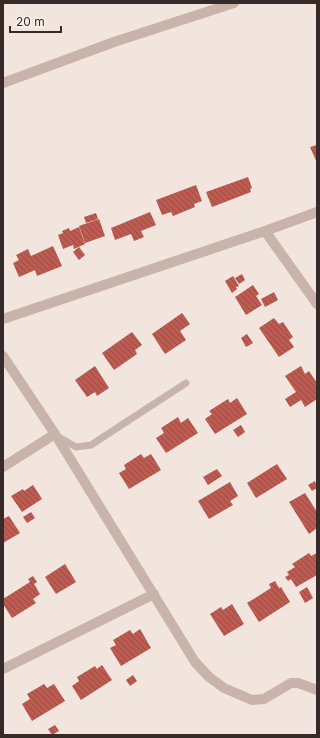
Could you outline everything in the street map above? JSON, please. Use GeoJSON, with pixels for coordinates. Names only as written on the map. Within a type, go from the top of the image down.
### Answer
{"type":"FeatureCollection","features":[{"type":"Feature","properties":{"kind":"street"},"geometry":{"type":"LineString","coordinates":[[3,83],[114,42],[234,3]]}},
{"type":"Feature","properties":{"kind":"street"},"geometry":{"type":"LineString","coordinates":[[3,319],[266,231],[317,212]]}},
{"type":"Feature","properties":{"kind":"street"},"geometry":{"type":"LineString","coordinates":[[266,231],[317,304]]}},
{"type":"Feature","properties":{"kind":"street"},"geometry":{"type":"LineString","coordinates":[[3,356],[55,434],[195,662],[209,677],[224,688],[252,700],[268,697],[291,683],[317,690]]}},
{"type":"Feature","properties":{"kind":"street"},"geometry":{"type":"LineString","coordinates":[[3,466],[55,434]]}},
{"type":"Feature","properties":{"kind":"street"},"geometry":{"type":"LineString","coordinates":[[3,669],[154,594]]}},
{"type":"Feature","properties":{"kind":"lane"},"geometry":{"type":"LineString","coordinates":[[55,434],[76,447],[91,445],[186,382]]}},
{"type":"Feature","properties":{"kind":"building"},"geometry":{"type":"Polygon","coordinates":[[[317,145],[317,163],[310,147],[317,145]]]}},
{"type":"Feature","properties":{"kind":"building"},"geometry":{"type":"Polygon","coordinates":[[[248,177],[252,188],[250,189],[251,192],[212,207],[206,192],[248,177]]]}},
{"type":"Feature","properties":{"kind":"building"},"geometry":{"type":"Polygon","coordinates":[[[196,185],[202,201],[194,204],[195,207],[173,216],[171,212],[162,215],[156,200],[196,185]]]}},
{"type":"Feature","properties":{"kind":"building"},"geometry":{"type":"Polygon","coordinates":[[[150,212],[156,225],[141,231],[144,237],[134,241],[131,234],[115,240],[111,228],[150,212]]]}},
{"type":"Feature","properties":{"kind":"building"},"geometry":{"type":"Polygon","coordinates":[[[96,213],[98,219],[86,223],[84,217],[96,213]]]}},
{"type":"Feature","properties":{"kind":"building"},"geometry":{"type":"Polygon","coordinates":[[[99,219],[105,236],[85,243],[79,226],[99,219]]]}},
{"type":"Feature","properties":{"kind":"building"},"geometry":{"type":"Polygon","coordinates":[[[79,227],[85,244],[74,249],[73,245],[63,249],[58,235],[63,233],[62,231],[69,228],[70,231],[79,227]]]}},
{"type":"Feature","properties":{"kind":"building"},"geometry":{"type":"Polygon","coordinates":[[[53,246],[62,266],[37,276],[35,270],[19,277],[13,263],[19,260],[16,255],[28,249],[31,256],[53,246]]]}},
{"type":"Feature","properties":{"kind":"building"},"geometry":{"type":"Polygon","coordinates":[[[79,247],[85,255],[79,260],[73,252],[79,247]]]}},
{"type":"Feature","properties":{"kind":"building"},"geometry":{"type":"Polygon","coordinates":[[[242,274],[245,280],[239,284],[235,278],[242,274]]]}},
{"type":"Feature","properties":{"kind":"building"},"geometry":{"type":"Polygon","coordinates":[[[233,276],[239,286],[236,287],[237,289],[232,293],[225,281],[233,276]]]}},
{"type":"Feature","properties":{"kind":"building"},"geometry":{"type":"Polygon","coordinates":[[[253,285],[259,294],[256,296],[262,305],[246,315],[235,297],[253,285]]]}},
{"type":"Feature","properties":{"kind":"building"},"geometry":{"type":"Polygon","coordinates":[[[274,292],[278,300],[265,307],[261,299],[274,292]]]}},
{"type":"Feature","properties":{"kind":"building"},"geometry":{"type":"Polygon","coordinates":[[[182,313],[190,324],[180,331],[186,340],[165,354],[152,334],[182,313]]]}},
{"type":"Feature","properties":{"kind":"building"},"geometry":{"type":"Polygon","coordinates":[[[274,318],[279,324],[283,322],[293,337],[289,340],[294,347],[279,357],[259,328],[274,318]]]}},
{"type":"Feature","properties":{"kind":"building"},"geometry":{"type":"Polygon","coordinates":[[[132,332],[142,345],[135,350],[137,354],[114,370],[102,353],[132,332]]]}},
{"type":"Feature","properties":{"kind":"building"},"geometry":{"type":"Polygon","coordinates":[[[247,334],[253,343],[246,347],[241,338],[247,334]]]}},
{"type":"Feature","properties":{"kind":"building"},"geometry":{"type":"Polygon","coordinates":[[[95,366],[109,388],[97,396],[95,392],[87,397],[75,380],[95,366]]]}},
{"type":"Feature","properties":{"kind":"building"},"geometry":{"type":"Polygon","coordinates":[[[301,366],[305,374],[309,371],[317,383],[317,399],[305,407],[301,400],[290,407],[285,399],[296,392],[285,376],[301,366]]]}},
{"type":"Feature","properties":{"kind":"building"},"geometry":{"type":"Polygon","coordinates":[[[237,398],[247,414],[215,434],[205,419],[212,414],[209,411],[228,399],[230,403],[237,398]]]}},
{"type":"Feature","properties":{"kind":"building"},"geometry":{"type":"Polygon","coordinates":[[[178,417],[181,423],[188,418],[198,433],[166,453],[156,438],[164,433],[161,428],[178,417]]]}},
{"type":"Feature","properties":{"kind":"building"},"geometry":{"type":"Polygon","coordinates":[[[241,425],[245,432],[238,437],[233,430],[241,425]]]}},
{"type":"Feature","properties":{"kind":"building"},"geometry":{"type":"Polygon","coordinates":[[[141,454],[144,458],[151,454],[161,470],[129,489],[119,473],[126,469],[124,465],[141,454]]]}},
{"type":"Feature","properties":{"kind":"building"},"geometry":{"type":"Polygon","coordinates":[[[277,464],[287,479],[256,498],[247,483],[277,464]]]}},
{"type":"Feature","properties":{"kind":"building"},"geometry":{"type":"Polygon","coordinates":[[[217,469],[222,476],[208,485],[203,477],[217,469]]]}},
{"type":"Feature","properties":{"kind":"building"},"geometry":{"type":"Polygon","coordinates":[[[315,481],[317,488],[312,491],[308,485],[315,481]]]}},
{"type":"Feature","properties":{"kind":"building"},"geometry":{"type":"Polygon","coordinates":[[[230,482],[238,496],[230,501],[233,505],[209,519],[198,501],[230,482]]]}},
{"type":"Feature","properties":{"kind":"building"},"geometry":{"type":"Polygon","coordinates":[[[33,485],[42,499],[22,512],[11,496],[23,489],[24,491],[33,485]]]}},
{"type":"Feature","properties":{"kind":"building"},"geometry":{"type":"Polygon","coordinates":[[[305,493],[317,512],[317,528],[309,534],[289,502],[305,493]]]}},
{"type":"Feature","properties":{"kind":"building"},"geometry":{"type":"Polygon","coordinates":[[[31,512],[35,518],[27,523],[23,517],[31,512]]]}},
{"type":"Feature","properties":{"kind":"building"},"geometry":{"type":"Polygon","coordinates":[[[9,516],[20,533],[3,543],[3,519],[9,516]]]}},
{"type":"Feature","properties":{"kind":"building"},"geometry":{"type":"Polygon","coordinates":[[[309,553],[311,556],[317,553],[317,575],[296,587],[291,579],[288,581],[285,577],[289,575],[287,572],[295,567],[292,564],[309,553]]]}},
{"type":"Feature","properties":{"kind":"building"},"geometry":{"type":"Polygon","coordinates":[[[65,564],[76,582],[56,594],[45,577],[65,564]]]}},
{"type":"Feature","properties":{"kind":"building"},"geometry":{"type":"Polygon","coordinates":[[[33,576],[37,582],[34,584],[40,594],[33,599],[36,603],[12,618],[3,604],[3,599],[30,582],[28,579],[33,576]]]}},
{"type":"Feature","properties":{"kind":"building"},"geometry":{"type":"Polygon","coordinates":[[[275,581],[279,588],[281,587],[290,602],[259,622],[247,603],[271,588],[269,584],[275,581]]]}},
{"type":"Feature","properties":{"kind":"building"},"geometry":{"type":"Polygon","coordinates":[[[307,587],[313,598],[305,603],[299,592],[307,587]]]}},
{"type":"Feature","properties":{"kind":"building"},"geometry":{"type":"Polygon","coordinates":[[[232,604],[244,624],[224,636],[210,614],[221,607],[223,610],[232,604]]]}},
{"type":"Feature","properties":{"kind":"building"},"geometry":{"type":"Polygon","coordinates":[[[140,629],[151,648],[121,666],[110,648],[116,645],[113,640],[130,630],[133,634],[140,629]]]}},
{"type":"Feature","properties":{"kind":"building"},"geometry":{"type":"Polygon","coordinates":[[[102,665],[112,680],[81,700],[72,686],[79,681],[77,677],[95,666],[97,669],[102,665]]]}},
{"type":"Feature","properties":{"kind":"building"},"geometry":{"type":"Polygon","coordinates":[[[133,675],[137,681],[130,686],[126,680],[133,675]]]}},
{"type":"Feature","properties":{"kind":"building"},"geometry":{"type":"Polygon","coordinates":[[[44,684],[47,688],[54,684],[65,701],[32,721],[22,704],[30,699],[27,694],[44,684]]]}},
{"type":"Feature","properties":{"kind":"building"},"geometry":{"type":"Polygon","coordinates":[[[55,725],[59,731],[52,735],[48,729],[55,725]]]}}]}
